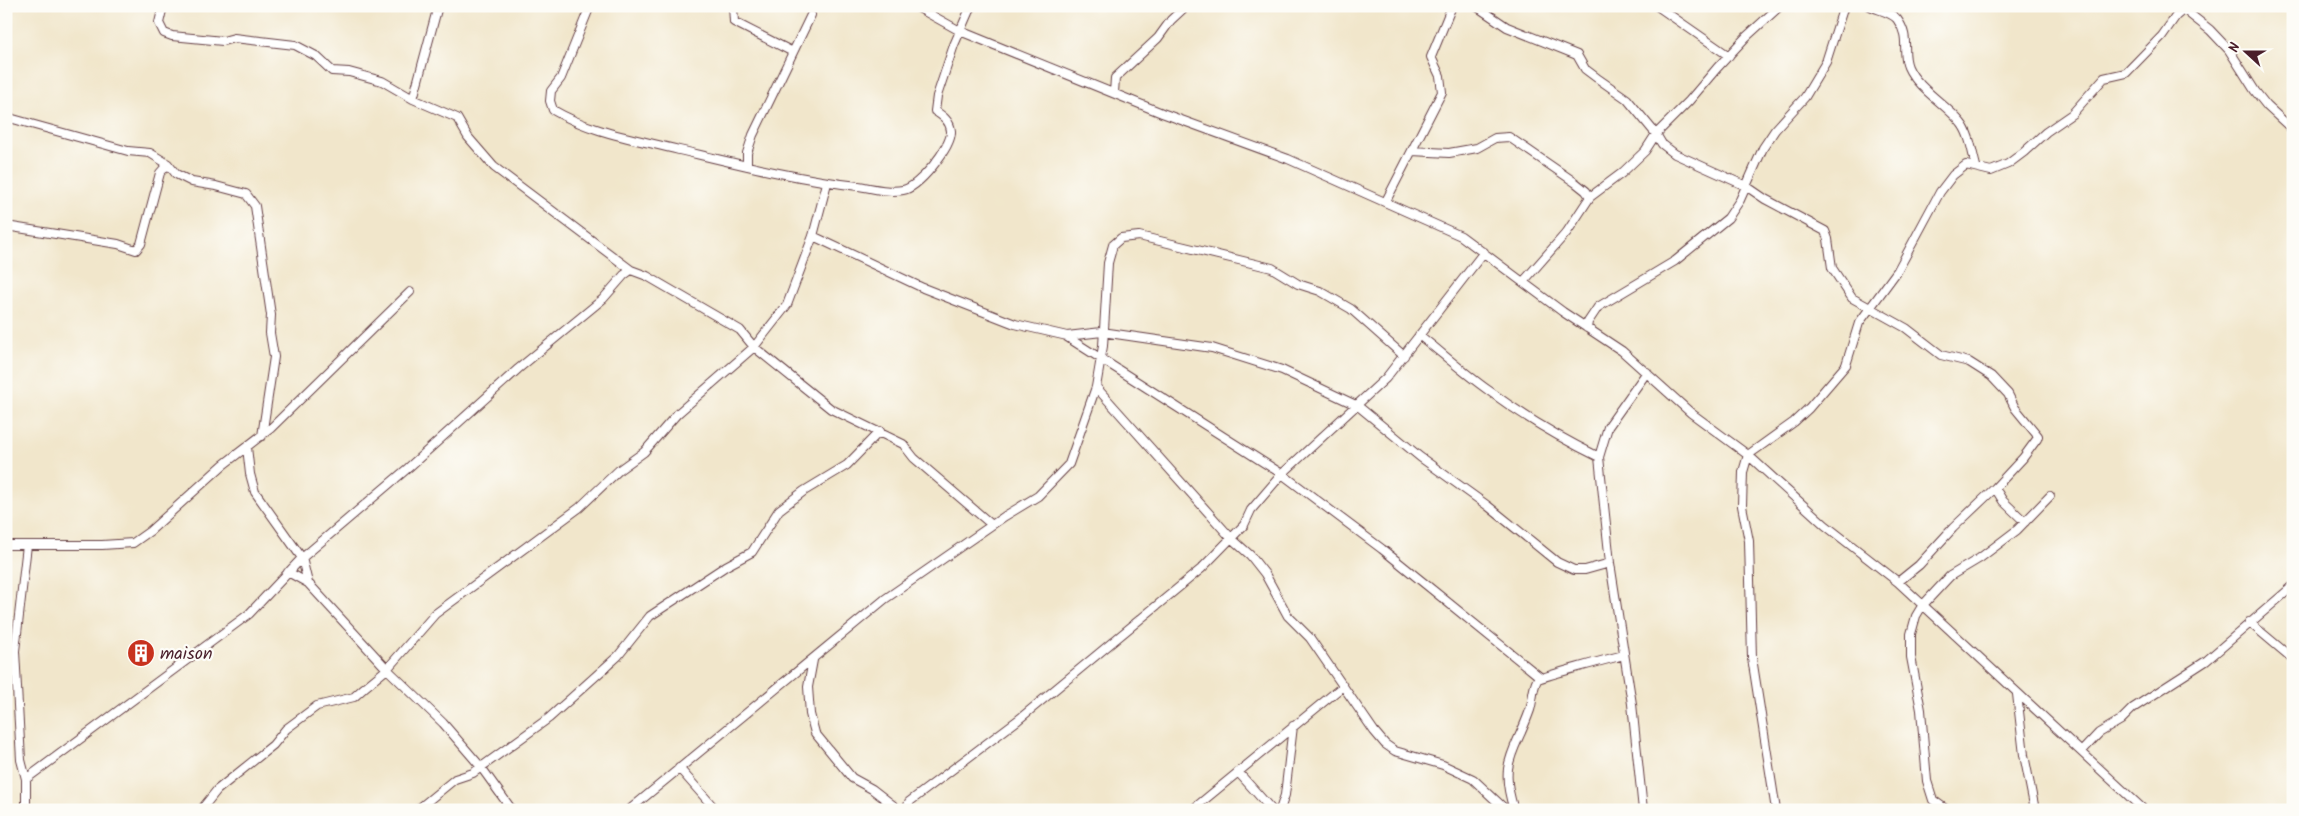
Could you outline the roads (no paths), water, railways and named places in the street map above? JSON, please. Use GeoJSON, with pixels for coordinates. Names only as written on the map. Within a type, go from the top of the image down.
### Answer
{"type":"FeatureCollection","features":[{"type":"Feature","properties":{"kind":"street"},"geometry":{"type":"LineString","coordinates":[[163,6],[159,23],[164,33],[172,36],[223,41],[234,38],[295,46],[316,56],[332,71],[349,72],[382,81],[413,99],[457,118],[468,137],[494,167],[630,270],[647,276],[740,330],[754,347],[831,409],[852,421],[880,431],[904,444],[914,458],[992,525]]}},
{"type":"Feature","properties":{"kind":"street"},"geometry":{"type":"LineString","coordinates":[[413,99],[438,6]]}},
{"type":"Feature","properties":{"kind":"street"},"geometry":{"type":"LineString","coordinates":[[590,6],[561,78],[551,91],[550,101],[553,110],[610,134],[747,166],[890,192],[906,190],[918,182],[948,147],[951,130],[945,117],[935,112],[937,96],[948,61],[971,6]]}},
{"type":"Feature","properties":{"kind":"street"},"geometry":{"type":"LineString","coordinates":[[733,6],[734,22],[793,52]]}},
{"type":"Feature","properties":{"kind":"street"},"geometry":{"type":"LineString","coordinates":[[915,6],[960,31],[1162,113],[1288,158],[1461,236],[1587,328],[1622,351],[1691,414],[1748,455],[1824,525],[1898,582],[2144,810]]}},
{"type":"Feature","properties":{"kind":"street"},"geometry":{"type":"LineString","coordinates":[[1114,93],[1115,78],[1158,38],[1171,20],[1186,6]]}},
{"type":"Feature","properties":{"kind":"street"},"geometry":{"type":"LineString","coordinates":[[1386,201],[1442,92],[1440,76],[1431,57],[1452,6]]}},
{"type":"Feature","properties":{"kind":"street"},"geometry":{"type":"LineString","coordinates":[[1476,6],[1507,27],[1577,55],[1586,68],[1597,78],[1627,99],[1662,144],[1675,154],[1746,186],[1765,199],[1825,231],[1828,238],[1832,268],[1852,298],[1906,328],[1942,355],[1969,362],[1991,376],[2008,394],[2015,408],[2038,436],[2029,450],[1995,488],[1952,528],[1919,565],[1898,582]]}},
{"type":"Feature","properties":{"kind":"street"},"geometry":{"type":"LineString","coordinates":[[1657,6],[1690,32],[1729,56]]}},
{"type":"Feature","properties":{"kind":"street"},"geometry":{"type":"LineString","coordinates":[[1523,282],[1567,232],[1590,198],[1622,173],[1645,151],[1656,134],[1746,37],[1780,6]]}},
{"type":"Feature","properties":{"kind":"street"},"geometry":{"type":"LineString","coordinates":[[1587,328],[1588,322],[1598,307],[1675,261],[1728,218],[1740,200],[1763,148],[1775,130],[1805,97],[1826,62],[1844,6]]}},
{"type":"Feature","properties":{"kind":"street"},"geometry":{"type":"LineString","coordinates":[[1870,6],[1897,19],[1905,34],[1908,67],[1926,89],[1961,123],[1969,138],[1976,166]]}},
{"type":"Feature","properties":{"kind":"street"},"geometry":{"type":"LineString","coordinates":[[1776,810],[1752,658],[1749,541],[1742,506],[1743,472],[1748,455],[1794,422],[1840,373],[1850,358],[1855,332],[1898,270],[1947,182],[1963,165],[1976,166],[1991,171],[2008,164],[2046,132],[2072,114],[2104,78],[2126,73],[2162,36],[2184,7],[2229,50],[2255,91],[2267,106],[2293,130]]}},
{"type":"Feature","properties":{"kind":"street"},"geometry":{"type":"LineString","coordinates":[[747,166],[747,153],[753,135],[811,15]]}},
{"type":"Feature","properties":{"kind":"street"},"geometry":{"type":"LineString","coordinates":[[6,117],[128,151],[150,154],[168,164],[176,174],[192,182],[246,194],[255,206],[271,316],[274,358],[262,436]]}},
{"type":"Feature","properties":{"kind":"street"},"geometry":{"type":"LineString","coordinates":[[1412,151],[1449,153],[1477,148],[1495,138],[1509,137],[1576,183],[1586,191],[1590,198]]}},
{"type":"Feature","properties":{"kind":"street"},"geometry":{"type":"LineString","coordinates":[[6,226],[118,244],[136,250],[141,244],[160,173],[168,164]]}},
{"type":"Feature","properties":{"kind":"street"},"geometry":{"type":"LineString","coordinates":[[201,810],[217,790],[273,745],[286,729],[317,706],[354,696],[387,669],[435,614],[579,508],[619,470],[644,452],[677,414],[754,347],[787,305],[813,236],[827,182]]}},
{"type":"Feature","properties":{"kind":"street"},"geometry":{"type":"LineString","coordinates":[[813,236],[923,288],[950,296],[1015,324],[1067,336],[1101,356],[1282,474],[1382,549],[1540,677]]}},
{"type":"Feature","properties":{"kind":"street"},"geometry":{"type":"LineString","coordinates":[[629,810],[885,599],[992,525],[1038,496],[1069,464],[1096,387],[1103,346],[1102,332],[1108,263],[1113,245],[1121,238],[1139,236],[1272,268],[1298,284],[1320,292],[1350,309],[1404,356]]}},
{"type":"Feature","properties":{"kind":"street"},"geometry":{"type":"LineString","coordinates":[[907,810],[909,802],[1018,720],[1201,569],[1244,525],[1251,510],[1282,474],[1358,406],[1386,378],[1484,252]]}},
{"type":"Feature","properties":{"kind":"street"},"geometry":{"type":"LineString","coordinates":[[26,779],[249,614],[302,558],[408,468],[518,369],[603,299],[624,274],[630,270]]}},
{"type":"Feature","properties":{"kind":"street"},"geometry":{"type":"LineString","coordinates":[[6,545],[133,543],[150,531],[204,481],[262,436],[410,292]]}},
{"type":"Feature","properties":{"kind":"street"},"geometry":{"type":"LineString","coordinates":[[1067,336],[1102,332],[1212,348],[1282,370],[1358,406],[1420,457],[1488,506],[1556,562],[1574,570],[1585,570],[1610,563]]}},
{"type":"Feature","properties":{"kind":"street"},"geometry":{"type":"LineString","coordinates":[[1419,335],[1510,405],[1562,439],[1599,457]]}},
{"type":"Feature","properties":{"kind":"street"},"geometry":{"type":"LineString","coordinates":[[1643,810],[1632,704],[1610,563],[1599,457],[1608,427],[1647,372]]}},
{"type":"Feature","properties":{"kind":"street"},"geometry":{"type":"LineString","coordinates":[[1096,387],[1231,538],[1250,555],[1265,574],[1288,616],[1310,638],[1374,731],[1390,748],[1459,772],[1484,787],[1506,810]]}},
{"type":"Feature","properties":{"kind":"street"},"geometry":{"type":"LineString","coordinates":[[418,810],[455,778],[473,773],[556,711],[618,656],[650,616],[726,566],[752,552],[779,510],[847,465],[880,431]]}},
{"type":"Feature","properties":{"kind":"street"},"geometry":{"type":"LineString","coordinates":[[247,447],[250,474],[255,492],[302,558],[308,583]]}},
{"type":"Feature","properties":{"kind":"street"},"geometry":{"type":"LineString","coordinates":[[1995,488],[2003,501],[2025,522]]}},
{"type":"Feature","properties":{"kind":"street"},"geometry":{"type":"LineString","coordinates":[[1947,810],[1932,800],[1927,781],[1921,710],[1911,657],[1911,634],[1922,606],[1950,576],[1980,558],[2025,522],[2050,496]]}},
{"type":"Feature","properties":{"kind":"street"},"geometry":{"type":"LineString","coordinates":[[26,810],[26,779],[20,751],[15,651],[27,545]]}},
{"type":"Feature","properties":{"kind":"street"},"geometry":{"type":"LineString","coordinates":[[288,572],[308,583],[387,669],[443,723],[481,767],[512,810]]}},
{"type":"Feature","properties":{"kind":"street"},"geometry":{"type":"LineString","coordinates":[[2082,751],[2099,733],[2206,661],[2293,586]]}},
{"type":"Feature","properties":{"kind":"street"},"geometry":{"type":"LineString","coordinates":[[2249,622],[2293,659]]}},
{"type":"Feature","properties":{"kind":"street"},"geometry":{"type":"LineString","coordinates":[[1514,810],[1506,782],[1508,758],[1530,709],[1535,684],[1540,677],[1624,655]]}},
{"type":"Feature","properties":{"kind":"street"},"geometry":{"type":"LineString","coordinates":[[813,660],[808,688],[810,714],[815,733],[852,778],[872,789],[899,810]]}},
{"type":"Feature","properties":{"kind":"street"},"geometry":{"type":"LineString","coordinates":[[1192,810],[1342,686]]}},
{"type":"Feature","properties":{"kind":"street"},"geometry":{"type":"LineString","coordinates":[[2017,694],[2024,756],[2035,810]]}},
{"type":"Feature","properties":{"kind":"street"},"geometry":{"type":"LineString","coordinates":[[1280,810],[1285,795],[1293,726]]}},
{"type":"Feature","properties":{"kind":"street"},"geometry":{"type":"LineString","coordinates":[[679,768],[716,810]]}},
{"type":"Feature","properties":{"kind":"street"},"geometry":{"type":"LineString","coordinates":[[1238,772],[1272,810]]}},
{"type":"Feature","properties":{"kind":"place","name":"maison"},"geometry":{"type":"Point","coordinates":[141,653]}}]}
